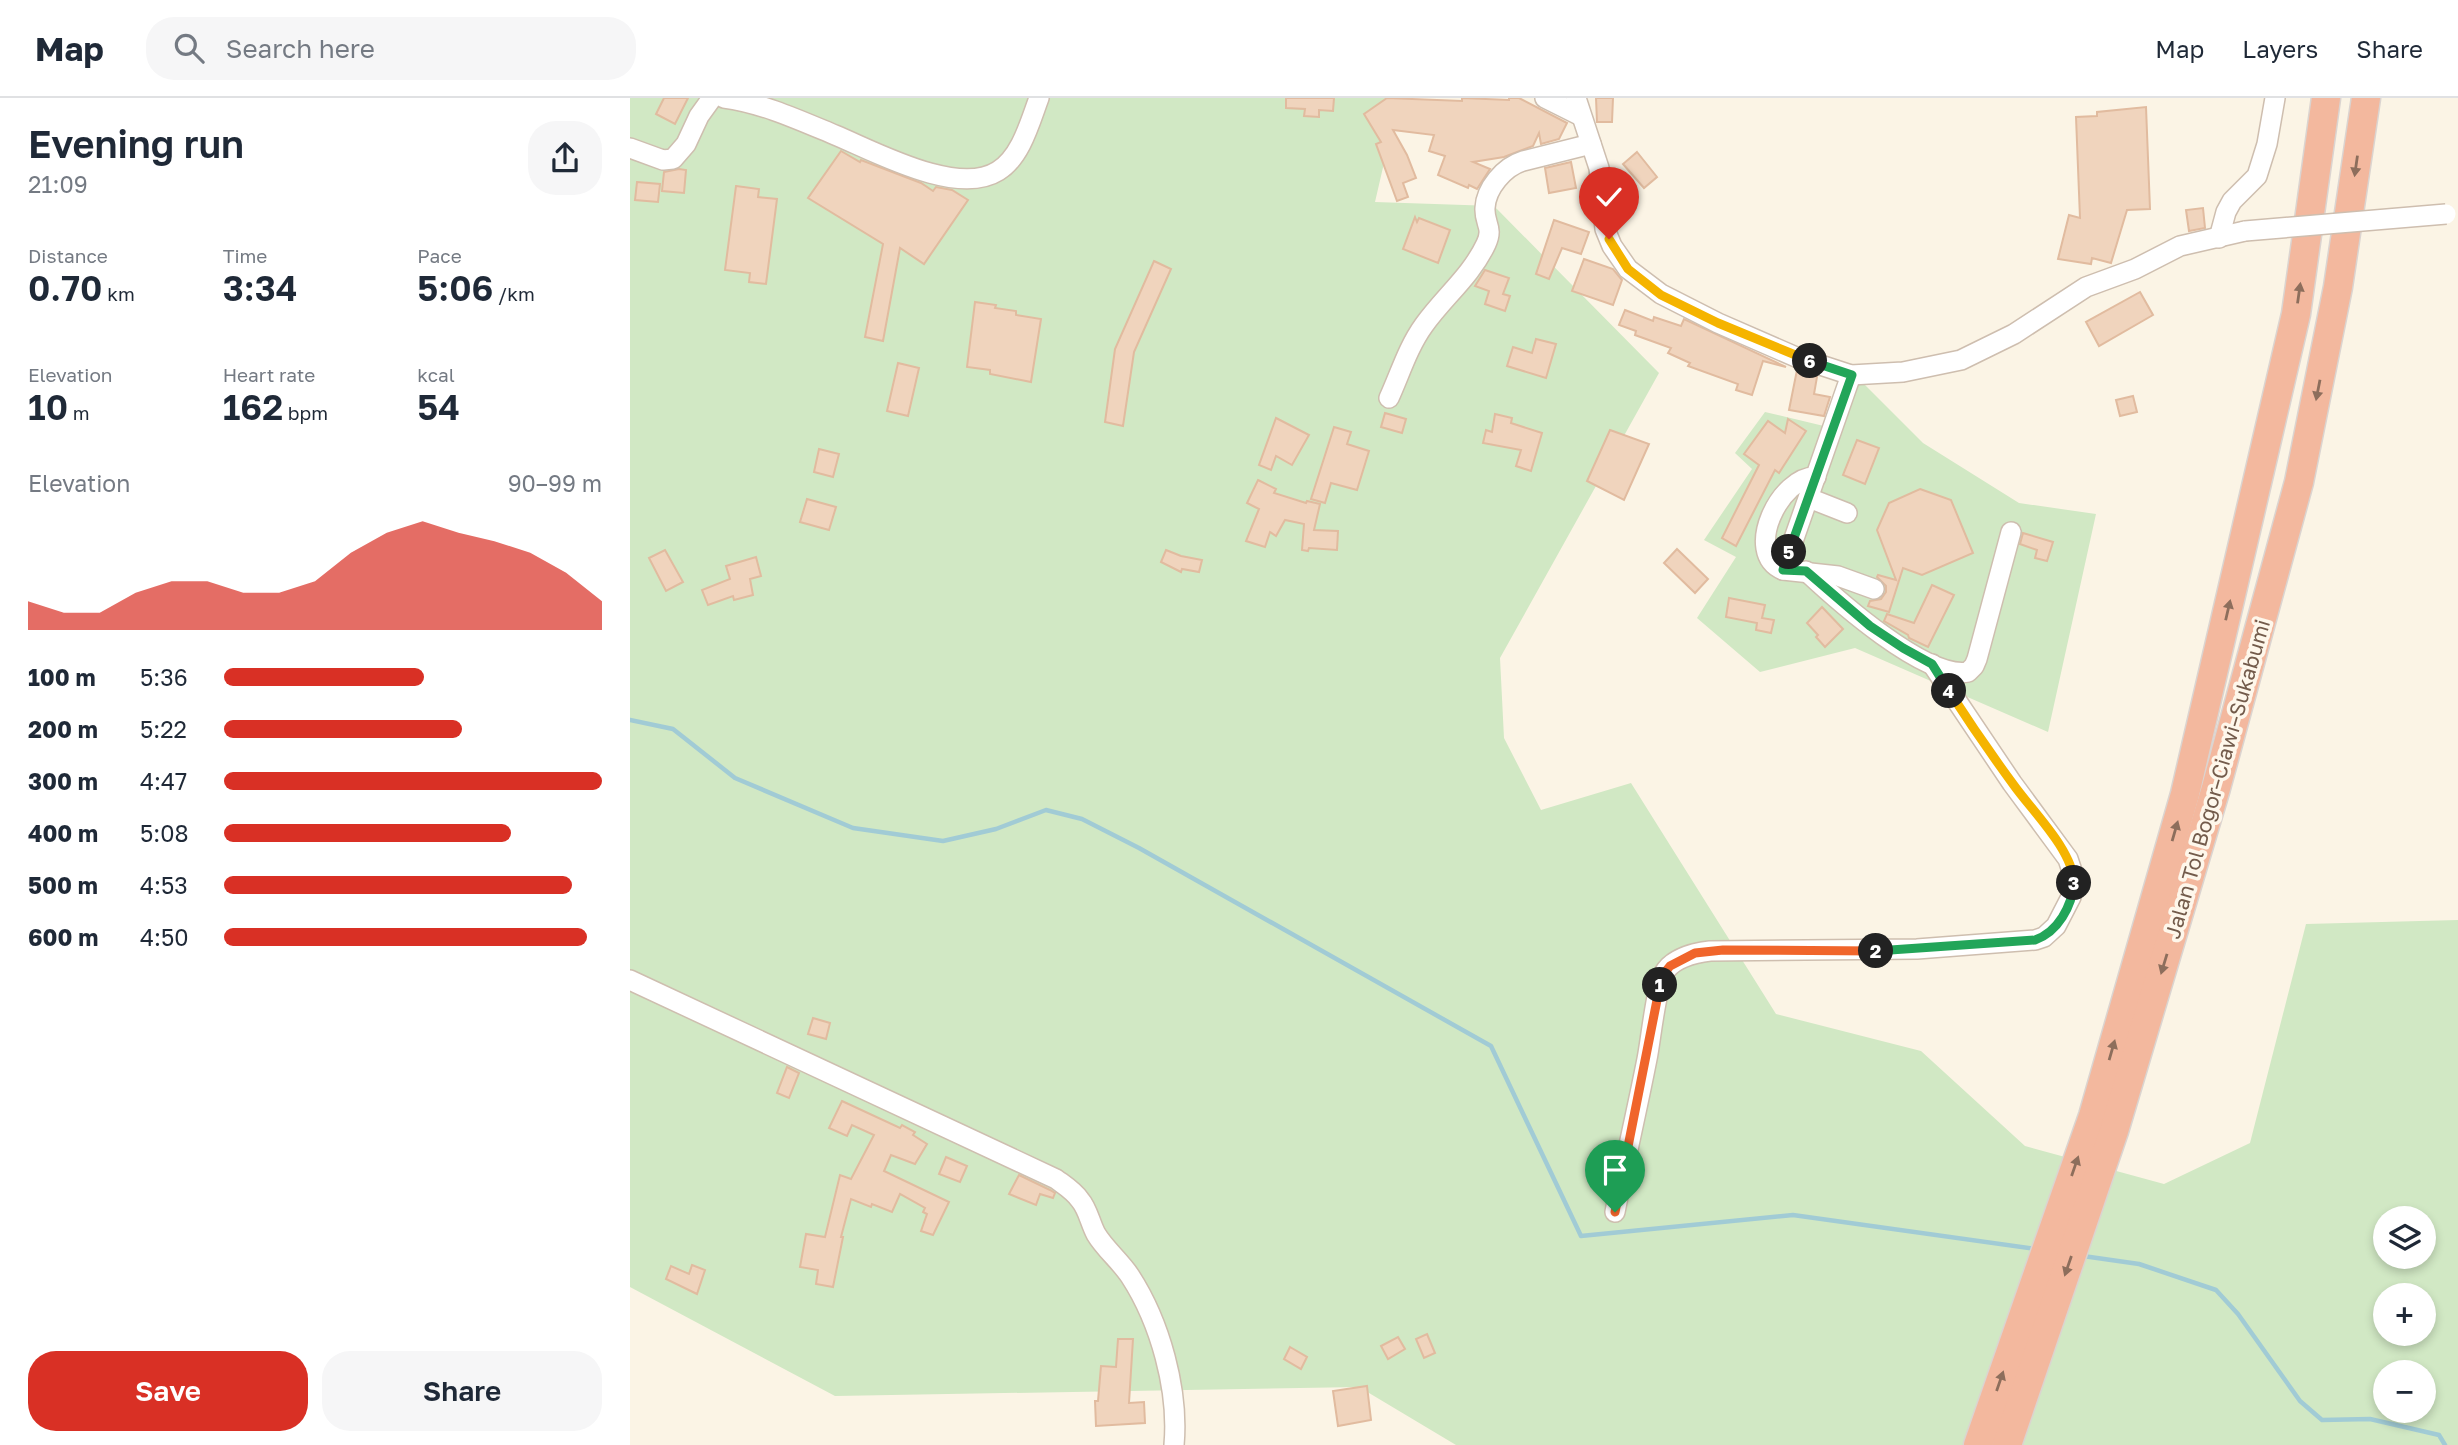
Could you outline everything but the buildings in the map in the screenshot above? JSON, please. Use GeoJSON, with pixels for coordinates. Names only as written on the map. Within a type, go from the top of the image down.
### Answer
{"type":"FeatureCollection","features":[{"type":"Feature","properties":{"kind":"highway","name":"Jalan Tol Bogor–Ciawi–Sukabumi"},"geometry":{"type":"LineString","coordinates":[[1978,1445],[2103,1124],[2185,794],[2297,314],[2326,98]]}},
{"type":"Feature","properties":{"kind":"highway","name":"Jalan Tol Bogor–Ciawi–Sukabumi"},"geometry":{"type":"LineString","coordinates":[[2007,1445],[2103,1124],[2217,788],[2299,482],[2338,287],[2366,98]]}},
{"type":"Feature","properties":{"kind":"street"},"geometry":{"type":"LineString","coordinates":[[630,148],[663,160],[673,159],[686,144],[699,116],[712,98]]}},
{"type":"Feature","properties":{"kind":"street"},"geometry":{"type":"LineString","coordinates":[[724,98],[758,105],[916,169],[945,177],[973,178],[987,176],[1008,163],[1025,135],[1040,98]]}},
{"type":"Feature","properties":{"kind":"street"},"geometry":{"type":"LineString","coordinates":[[1545,98],[1578,107],[1602,181],[1605,229],[1612,246],[1628,269],[1661,295],[1708,318],[1796,357],[1852,375],[1903,372],[1961,359],[2014,334],[2087,287],[2135,269],[2180,246],[2245,231],[2452,215]]}},
{"type":"Feature","properties":{"kind":"street"},"geometry":{"type":"LineString","coordinates":[[2220,238],[2226,212],[2232,201],[2257,176],[2267,144],[2276,98]]}},
{"type":"Feature","properties":{"kind":"street"},"geometry":{"type":"LineString","coordinates":[[1390,398],[1422,328],[1465,278],[1487,242],[1490,229],[1485,208],[1501,173],[1523,160],[1591,144]]}},
{"type":"Feature","properties":{"kind":"street"},"geometry":{"type":"LineString","coordinates":[[1783,570],[1852,375]]}},
{"type":"Feature","properties":{"kind":"street"},"geometry":{"type":"LineString","coordinates":[[1816,477],[1805,478],[1790,488],[1777,507],[1766,533],[1768,558],[1773,566],[1783,570],[1850,579],[1874,589]]}},
{"type":"Feature","properties":{"kind":"street"},"geometry":{"type":"LineString","coordinates":[[1809,498],[1847,513]]}},
{"type":"Feature","properties":{"kind":"street"},"geometry":{"type":"LineString","coordinates":[[1806,571],[1870,626],[1903,648],[1932,664],[1964,673],[1971,671],[1974,666],[2011,532]]}},
{"type":"Feature","properties":{"kind":"street"},"geometry":{"type":"LineString","coordinates":[[1615,1212],[1660,984],[1666,970],[1677,961],[1695,953],[1710,951],[1904,950],[2024,942],[2044,937],[2061,919],[2073,890],[2073,874],[2068,859],[2012,783],[1932,664]]}},
{"type":"Feature","properties":{"kind":"street"},"geometry":{"type":"LineString","coordinates":[[630,980],[1056,1179],[1071,1191],[1082,1201],[1096,1233],[1128,1273],[1147,1304],[1166,1358],[1176,1429],[1174,1445]]}},
{"type":"Feature","properties":{"kind":"green space"},"geometry":{"type":"Polygon","coordinates":[[[630,98],[1399,98],[1375,202],[1494,206],[1659,373],[1500,658],[1504,738],[1541,810],[1631,783],[1776,1014],[1921,1051],[2025,1146],[2164,1184],[2250,1143],[2306,924],[2458,920],[2458,1445],[1456,1445],[1359,1387],[835,1396],[630,1287],[630,98]]]}},
{"type":"Feature","properties":{"kind":"green space"},"geometry":{"type":"Polygon","coordinates":[[[1844,385],[1865,385],[1923,443],[2019,503],[2096,514],[2048,732],[1855,648],[1760,672],[1697,618],[1736,557],[1704,540],[1752,469],[1735,453],[1765,412],[1828,427],[1844,385]]]}},
{"type":"Feature","properties":{"kind":"waterway"},"geometry":{"type":"LineString","coordinates":[[630,720],[673,729],[735,778],[853,828],[943,841],[996,829],[1046,810],[1082,819],[1139,848],[1491,1046],[1581,1236],[1793,1215],[2036,1249]]}},
{"type":"Feature","properties":{"kind":"waterway"},"geometry":{"type":"LineString","coordinates":[[2083,1256],[2139,1264],[2216,1290],[2238,1314],[2300,1401],[2322,1420],[2370,1419],[2439,1435],[2445,1445]]}},
{"type":"Feature","properties":{"kind":"route"},"geometry":{"type":"LineString","coordinates":[[1609,239],[1628,269],[1661,295],[1796,357],[1852,375],[1783,570],[1806,571],[1870,626],[1932,664],[2012,783],[2062,849],[2071,866],[2074,881],[2071,897],[2061,919],[2050,933],[2035,940],[1877,951],[1710,951],[1695,953],[1677,961],[1666,970],[1660,984],[1615,1212]]}}]}
